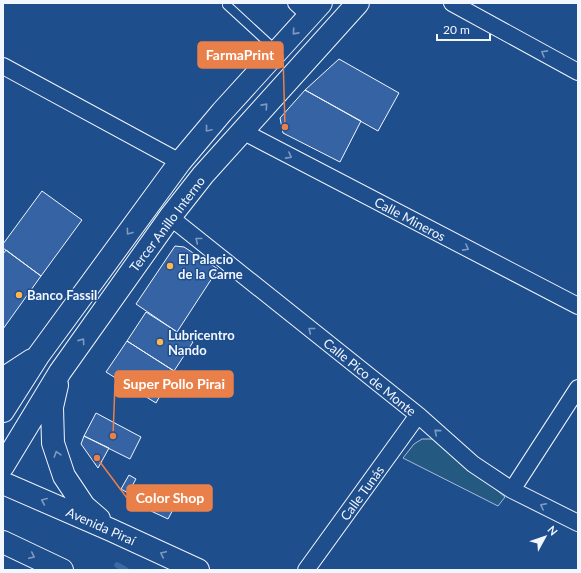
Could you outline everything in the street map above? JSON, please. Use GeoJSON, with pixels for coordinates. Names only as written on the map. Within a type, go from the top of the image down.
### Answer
{"type":"FeatureCollection","features":[{"type":"Feature","properties":{"kind":"main road","name":"Tercer Anillo Interno"},"geometry":{"type":"LineString","coordinates":[[3,466],[60,372],[170,217],[203,175],[358,3]]}},
{"type":"Feature","properties":{"kind":"main road","name":"Tercer Anillo Interno"},"geometry":{"type":"LineString","coordinates":[[3,411],[38,356],[180,162],[222,112],[278,51],[309,7]]}},
{"type":"Feature","properties":{"kind":"main road"},"geometry":{"type":"LineString","coordinates":[[203,175],[227,136],[233,123],[232,118],[228,114],[222,112]]}},
{"type":"Feature","properties":{"kind":"main road"},"geometry":{"type":"LineString","coordinates":[[3,379],[38,356]]}},
{"type":"Feature","properties":{"kind":"main road"},"geometry":{"type":"LineString","coordinates":[[60,372],[52,407],[53,443],[64,476],[84,506],[111,530]]}},
{"type":"Feature","properties":{"kind":"main road","name":"Avenida Piraí"},"geometry":{"type":"LineString","coordinates":[[3,483],[198,570]]}},
{"type":"Feature","properties":{"kind":"main road"},"geometry":{"type":"LineString","coordinates":[[3,542],[62,570]]}},
{"type":"Feature","properties":{"kind":"street"},"geometry":{"type":"LineString","coordinates":[[452,3],[578,72]]}},
{"type":"Feature","properties":{"kind":"street"},"geometry":{"type":"LineString","coordinates":[[3,66],[180,162]]}},
{"type":"Feature","properties":{"kind":"street","name":"Calle Mineros"},"geometry":{"type":"LineString","coordinates":[[242,131],[578,306]]}},
{"type":"Feature","properties":{"kind":"street","name":"Calle Pico de Monte"},"geometry":{"type":"LineString","coordinates":[[170,217],[418,415],[473,464],[512,490],[578,523]]}},
{"type":"Feature","properties":{"kind":"street"},"geometry":{"type":"LineString","coordinates":[[512,490],[578,388]]}},
{"type":"Feature","properties":{"kind":"street","name":"Calle Tunás"},"geometry":{"type":"LineString","coordinates":[[306,570],[418,415]]}},
{"type":"Feature","properties":{"kind":"lane"},"geometry":{"type":"LineString","coordinates":[[227,5],[278,51]]}},
{"type":"Feature","properties":{"kind":"shaded area"},"geometry":{"type":"Polygon","coordinates":[[[422,439],[432,439],[440,442],[505,497],[498,506],[403,458],[414,444],[422,439]]]}},
{"type":"Feature","properties":{"kind":"building"},"geometry":{"type":"Polygon","coordinates":[[[339,59],[399,93],[378,131],[305,90],[339,59]]]}},
{"type":"Feature","properties":{"kind":"building"},"geometry":{"type":"Polygon","coordinates":[[[305,90],[361,121],[340,162],[283,133],[280,118],[305,90]]]}},
{"type":"Feature","properties":{"kind":"building"},"geometry":{"type":"Polygon","coordinates":[[[42,191],[82,220],[41,276],[3,248],[3,244],[42,191]]]}},
{"type":"Feature","properties":{"kind":"building"},"geometry":{"type":"Polygon","coordinates":[[[175,246],[184,247],[218,269],[177,332],[136,304],[175,246]]]}},
{"type":"Feature","properties":{"kind":"building"},"geometry":{"type":"Polygon","coordinates":[[[6,250],[41,276],[3,329],[3,254],[6,250]]]}},
{"type":"Feature","properties":{"kind":"building","name":"Lubricentro Nando"},"geometry":{"type":"Polygon","coordinates":[[[146,312],[193,342],[174,371],[127,341],[146,312]]]}},
{"type":"Feature","properties":{"kind":"building"},"geometry":{"type":"Polygon","coordinates":[[[127,341],[174,371],[156,403],[106,372],[127,341]]]}},
{"type":"Feature","properties":{"kind":"building"},"geometry":{"type":"Polygon","coordinates":[[[96,413],[141,437],[130,459],[84,436],[96,413]]]}},
{"type":"Feature","properties":{"kind":"building"},"geometry":{"type":"Polygon","coordinates":[[[84,436],[109,448],[98,468],[81,444],[84,436]]]}},
{"type":"Feature","properties":{"kind":"building"},"geometry":{"type":"Polygon","coordinates":[[[129,475],[136,479],[128,493],[121,489],[129,475]]]}},
{"type":"Feature","properties":{"kind":"building"},"geometry":{"type":"Polygon","coordinates":[[[161,491],[178,500],[168,519],[151,511],[161,491]]]}},
{"type":"Feature","properties":{"kind":"waterway"},"geometry":{"type":"LineString","coordinates":[[117,565],[126,570]]}},
{"type":"Feature","properties":{"kind":"place","name":"FarmaPrint"},"geometry":{"type":"Point","coordinates":[285,127]}},
{"type":"Feature","properties":{"kind":"place","name":"El Palacio de la Carne"},"geometry":{"type":"Point","coordinates":[170,266]}},
{"type":"Feature","properties":{"kind":"place","name":"Banco Fassil"},"geometry":{"type":"Point","coordinates":[19,295]}},
{"type":"Feature","properties":{"kind":"place","name":"Lubricentro Nando"},"geometry":{"type":"Point","coordinates":[160,342]}},
{"type":"Feature","properties":{"kind":"place","name":"Super Pollo Pirai"},"geometry":{"type":"Point","coordinates":[113,436]}},
{"type":"Feature","properties":{"kind":"place","name":"Color Shop"},"geometry":{"type":"Point","coordinates":[97,458]}}]}
